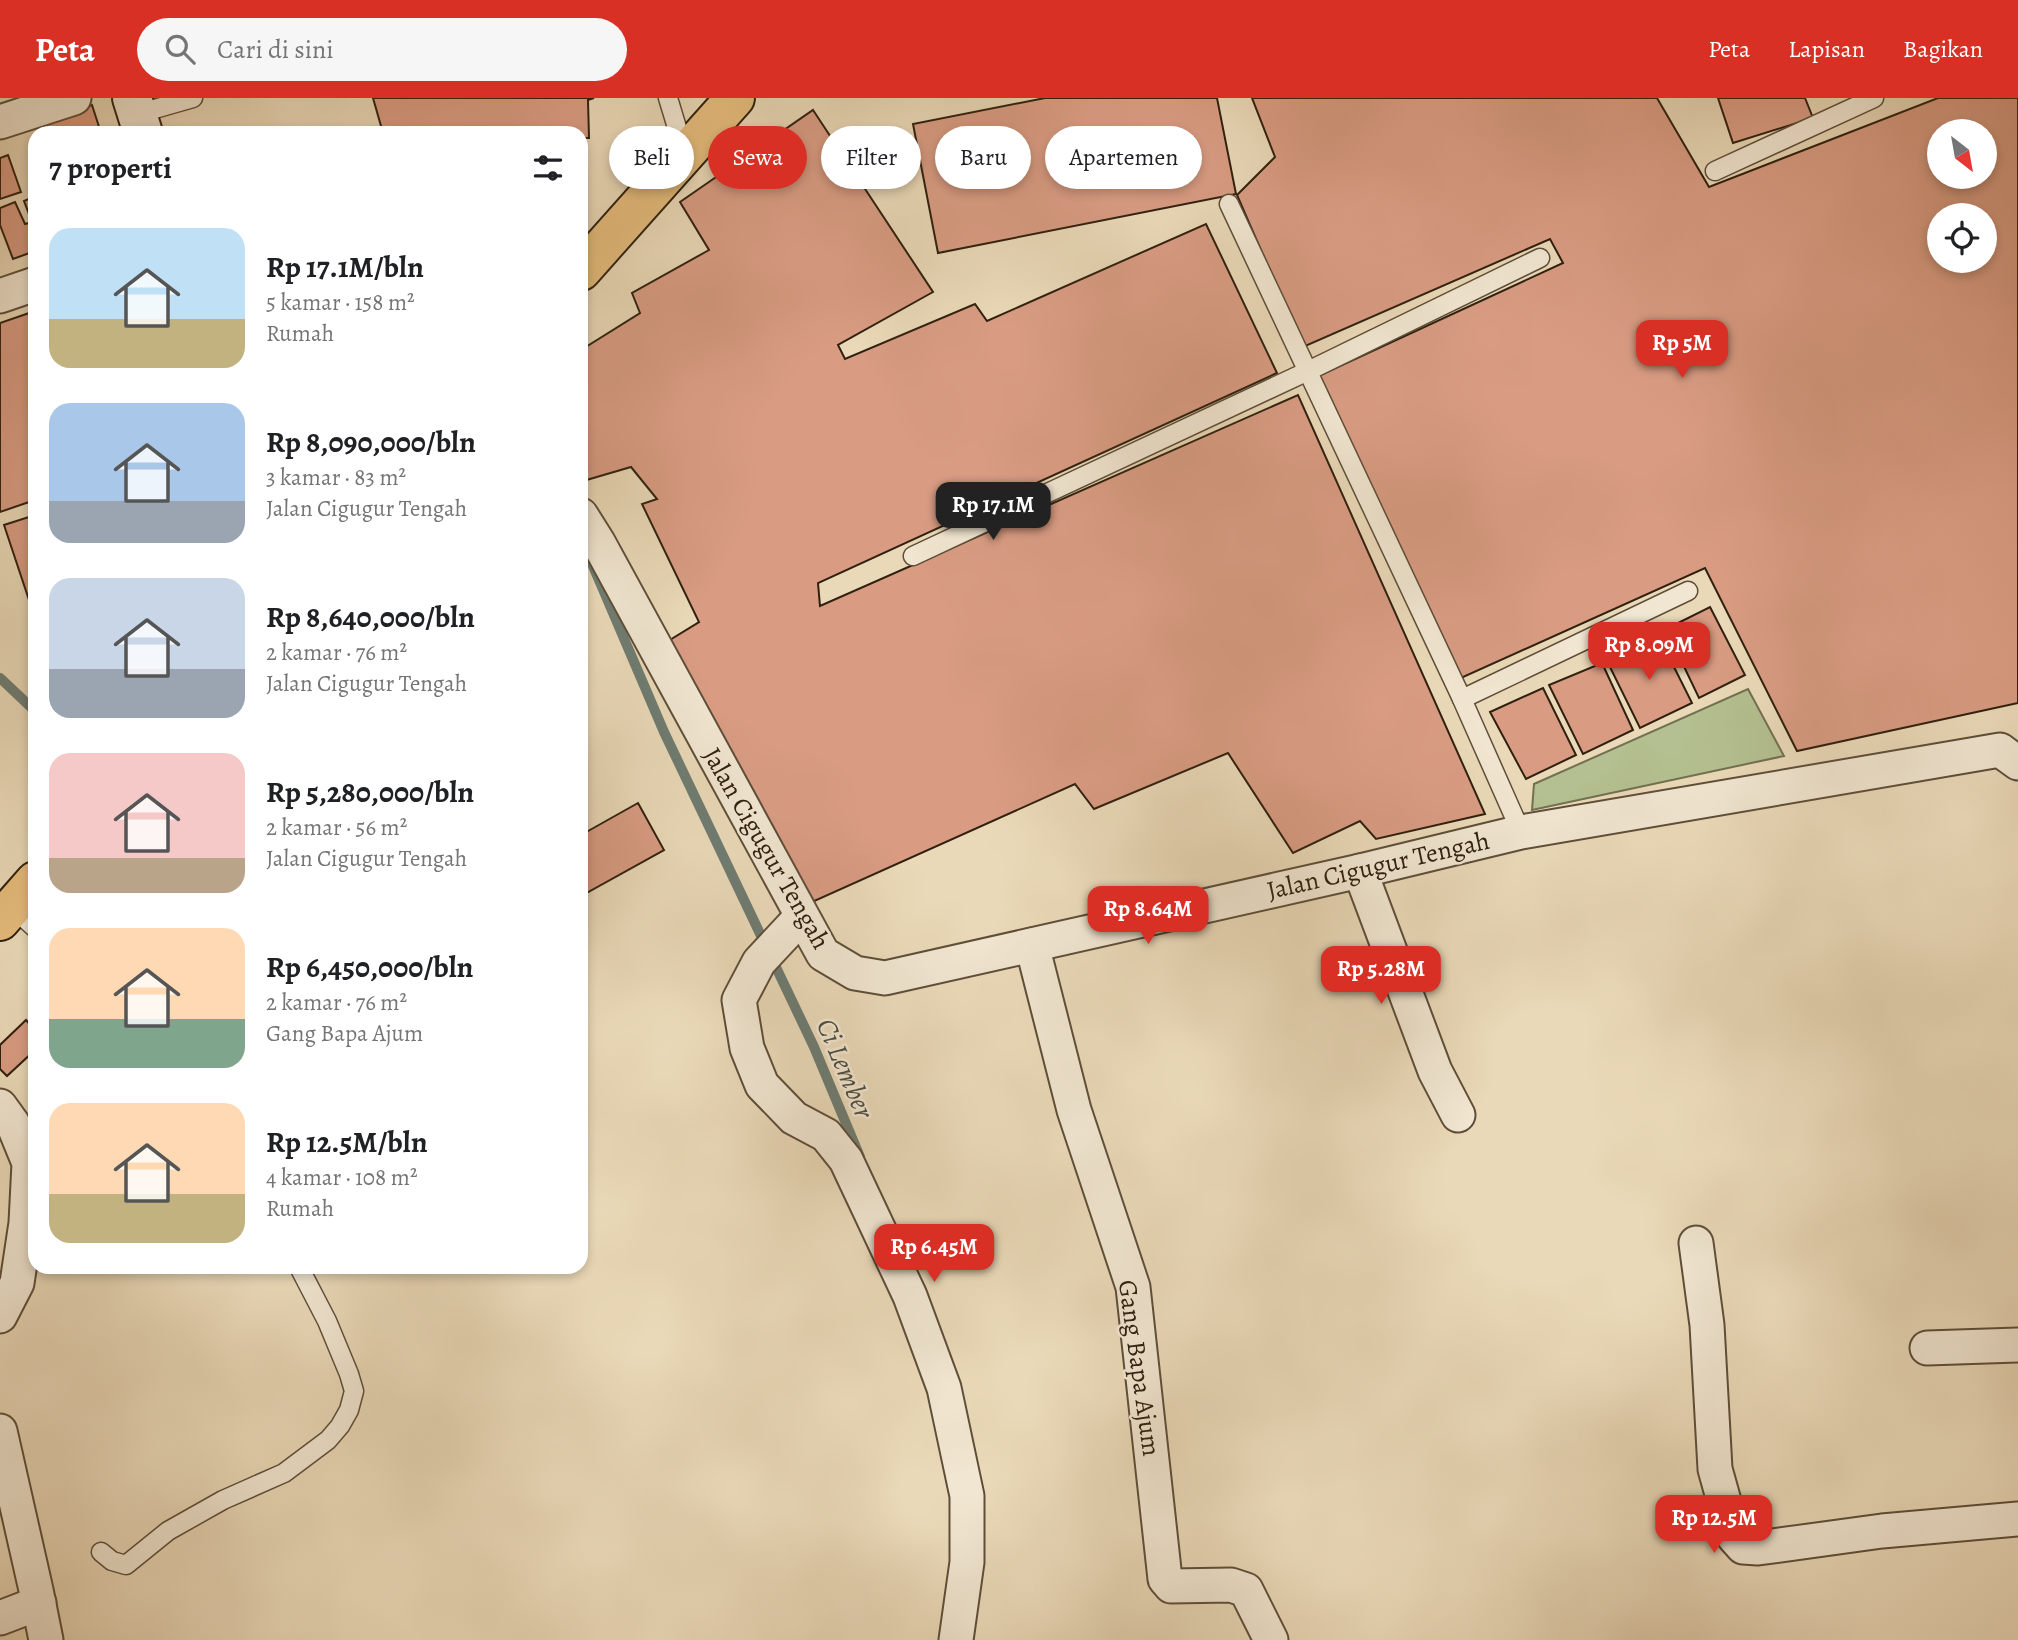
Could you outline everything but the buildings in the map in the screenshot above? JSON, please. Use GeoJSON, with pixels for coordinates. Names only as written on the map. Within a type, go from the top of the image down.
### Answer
{"type":"FeatureCollection","features":[{"type":"Feature","properties":{"kind":"main road"},"geometry":{"type":"LineString","coordinates":[[694,144],[735,98]]}},
{"type":"Feature","properties":{"kind":"main road"},"geometry":{"type":"LineString","coordinates":[[588,263],[654,189]]}},
{"type":"Feature","properties":{"kind":"street"},"geometry":{"type":"LineString","coordinates":[[0,122],[74,98]]}},
{"type":"Feature","properties":{"kind":"street"},"geometry":{"type":"LineString","coordinates":[[0,296],[28,286]]}},
{"type":"Feature","properties":{"kind":"street","name":"Jalan Cigugur Tengah"},"geometry":{"type":"LineString","coordinates":[[588,526],[791,927],[823,954],[855,973],[885,978],[1521,832],[2000,750],[2018,763]]}},
{"type":"Feature","properties":{"kind":"street"},"geometry":{"type":"LineString","coordinates":[[1360,871],[1434,1071],[1458,1115]]}},
{"type":"Feature","properties":{"kind":"street"},"geometry":{"type":"LineString","coordinates":[[791,927],[759,962],[739,1000],[747,1048],[762,1085],[794,1118],[826,1135],[846,1160],[910,1296],[944,1388],[967,1496],[967,1562],[956,1640]]}},
{"type":"Feature","properties":{"kind":"street","name":"Gang Bapa Ajum"},"geometry":{"type":"LineString","coordinates":[[1032,945],[1073,1110],[1133,1287],[1165,1579],[1171,1586],[1231,1585],[1245,1590],[1271,1640]]}},
{"type":"Feature","properties":{"kind":"street"},"geometry":{"type":"LineString","coordinates":[[0,1106],[13,1124],[28,1154]]}},
{"type":"Feature","properties":{"kind":"street"},"geometry":{"type":"LineString","coordinates":[[0,1315],[17,1283],[28,1203]]}},
{"type":"Feature","properties":{"kind":"street"},"geometry":{"type":"LineString","coordinates":[[1696,1243],[1707,1325],[1715,1469],[1734,1537],[1743,1547],[1758,1548],[1882,1531],[2018,1519]]}},
{"type":"Feature","properties":{"kind":"street"},"geometry":{"type":"LineString","coordinates":[[1927,1348],[2018,1345]]}},
{"type":"Feature","properties":{"kind":"street"},"geometry":{"type":"LineString","coordinates":[[0,1431],[46,1640]]}},
{"type":"Feature","properties":{"kind":"street"},"geometry":{"type":"LineString","coordinates":[[0,1618],[39,1602]]}},
{"type":"Feature","properties":{"kind":"lane"},"geometry":{"type":"LineString","coordinates":[[137,115],[192,98]]}},
{"type":"Feature","properties":{"kind":"lane"},"geometry":{"type":"LineString","coordinates":[[668,98],[676,126]]}},
{"type":"Feature","properties":{"kind":"lane"},"geometry":{"type":"LineString","coordinates":[[1715,171],[1874,98]]}},
{"type":"Feature","properties":{"kind":"lane"},"geometry":{"type":"LineString","coordinates":[[1229,204],[1462,699],[1521,832]]}},
{"type":"Feature","properties":{"kind":"lane"},"geometry":{"type":"LineString","coordinates":[[912,556],[1308,371],[1540,258]]}},
{"type":"Feature","properties":{"kind":"lane"},"geometry":{"type":"LineString","coordinates":[[1462,699],[1688,592]]}},
{"type":"Feature","properties":{"kind":"lane"},"geometry":{"type":"LineString","coordinates":[[101,1552],[113,1561],[126,1564],[167,1531],[223,1500],[284,1474],[328,1440],[340,1426],[349,1410],[354,1391],[327,1321],[303,1274]]}},
{"type":"Feature","properties":{"kind":"green space"},"geometry":{"type":"Polygon","coordinates":[[[1748,689],[1784,756],[1532,810],[1534,784],[1748,689]]]}},
{"type":"Feature","properties":{"kind":"waterway","name":"Ci Lember"},"geometry":{"type":"LineString","coordinates":[[590,559],[664,732],[814,1047],[860,1157]]}},
{"type":"Feature","properties":{"kind":"waterway","name":"Ci Lember"},"geometry":{"type":"LineString","coordinates":[[0,678],[28,704]]}}]}
